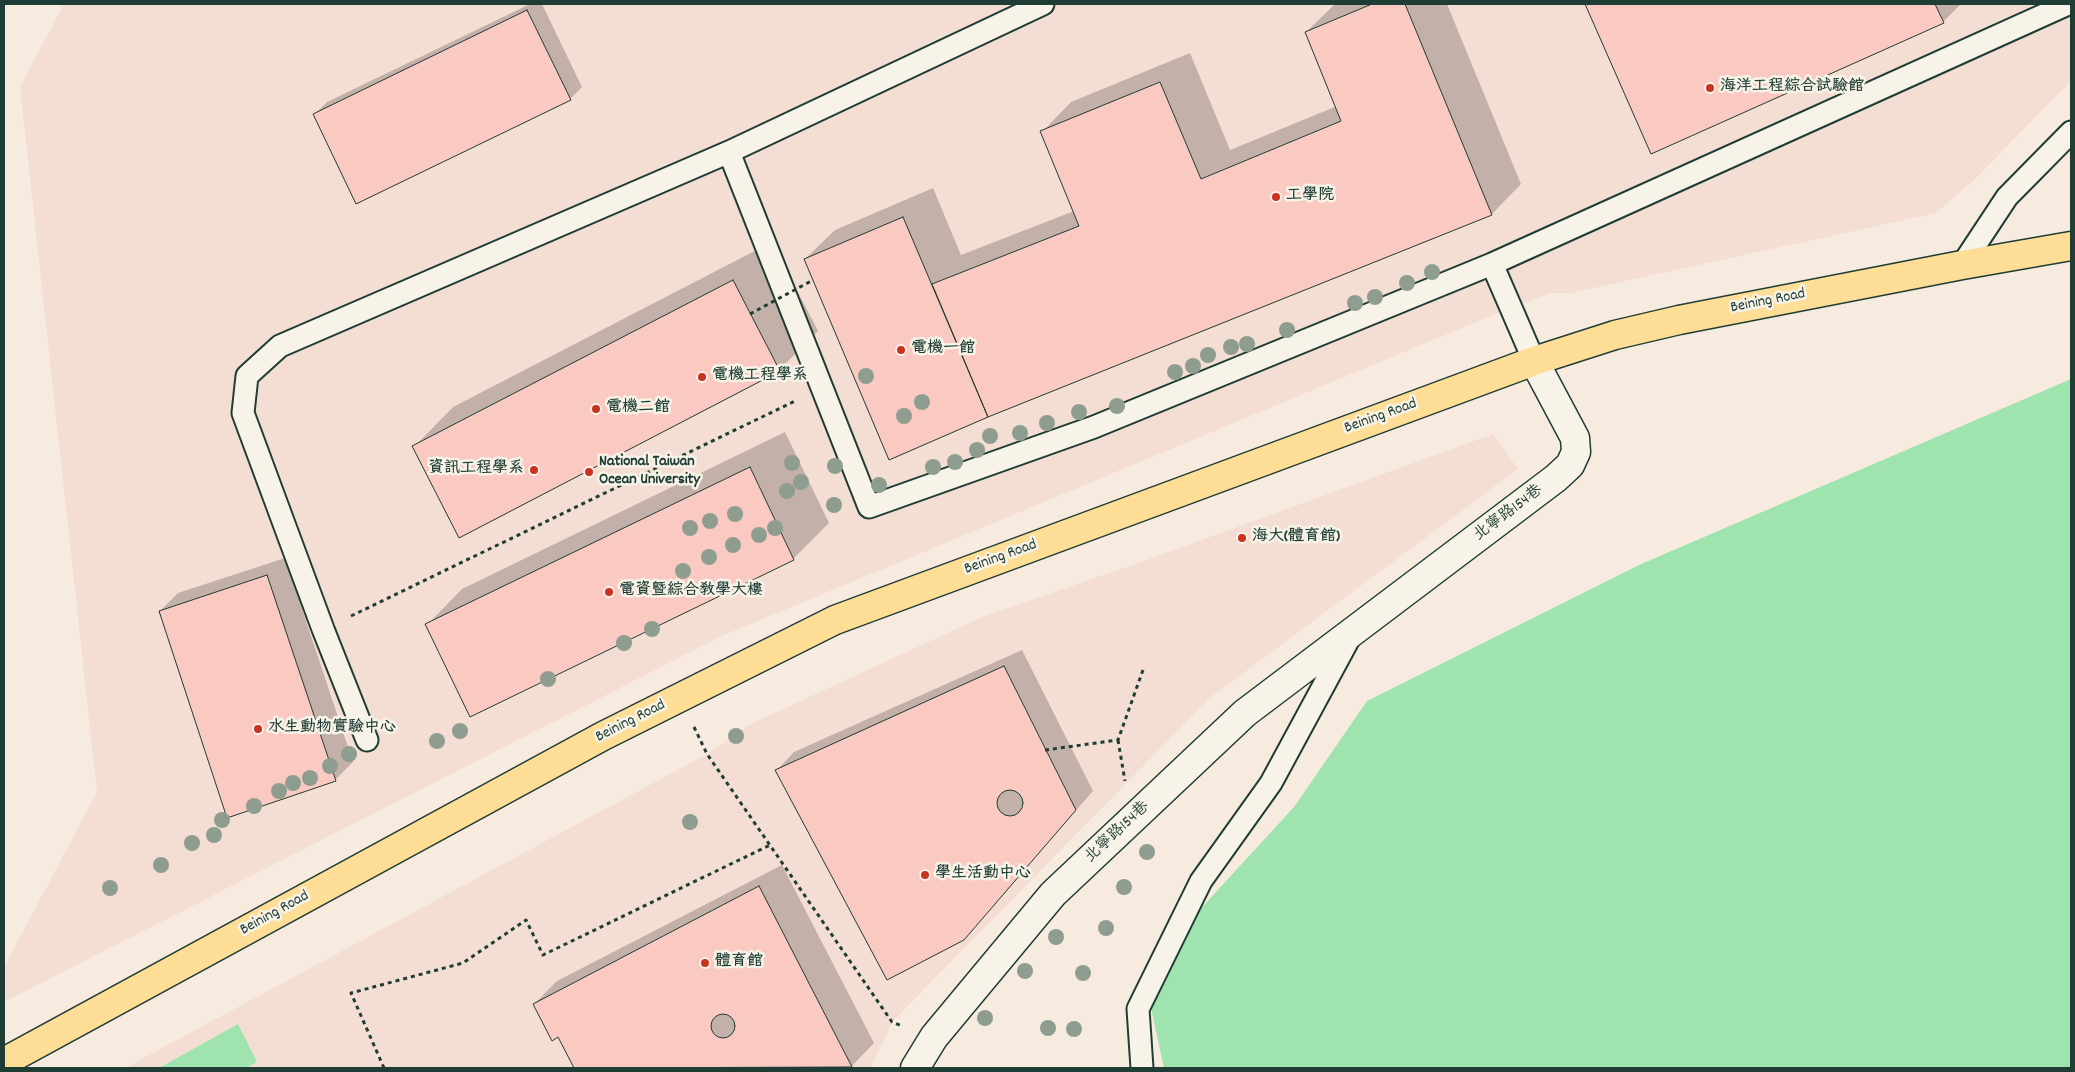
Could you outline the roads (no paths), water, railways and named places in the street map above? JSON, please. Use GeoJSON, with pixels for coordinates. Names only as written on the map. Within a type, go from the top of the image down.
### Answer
{"type":"FeatureCollection","features":[{"type":"Feature","properties":{"kind":"main road","name":"Beining Road"},"geometry":{"type":"LineString","coordinates":[[4,1062],[603,736],[835,620],[1534,361],[1615,335],[1679,320],[1962,265],[2071,246]]}},
{"type":"Feature","properties":{"kind":"street","name":"北寧路154巷"},"geometry":{"type":"LineString","coordinates":[[915,1068],[934,1037],[1053,894],[1245,713],[1556,478],[1570,465],[1576,452],[1575,438],[1551,398],[1534,361]]}},
{"type":"Feature","properties":{"kind":"lane"},"geometry":{"type":"LineString","coordinates":[[367,740],[323,629],[243,413],[247,376],[280,346],[728,152],[1043,4]]}},
{"type":"Feature","properties":{"kind":"lane"},"geometry":{"type":"LineString","coordinates":[[728,152],[869,507],[1094,427],[1492,264],[2068,4]]}},
{"type":"Feature","properties":{"kind":"lane"},"geometry":{"type":"LineString","coordinates":[[1962,265],[2008,197],[2071,132]]}},
{"type":"Feature","properties":{"kind":"lane"},"geometry":{"type":"LineString","coordinates":[[1492,264],[1534,361]]}},
{"type":"Feature","properties":{"kind":"lane","name":"北寧路154巷"},"geometry":{"type":"LineString","coordinates":[[1142,1068],[1138,1009],[1201,881],[1271,783],[1354,630]]}},
{"type":"Feature","properties":{"kind":"place","name":"海洋工程綜合試驗館"},"geometry":{"type":"Point","coordinates":[1710,88]}},
{"type":"Feature","properties":{"kind":"place","name":"工學院"},"geometry":{"type":"Point","coordinates":[1276,197]}},
{"type":"Feature","properties":{"kind":"place","name":"電機一館"},"geometry":{"type":"Point","coordinates":[901,350]}},
{"type":"Feature","properties":{"kind":"place","name":"電機工程學系"},"geometry":{"type":"Point","coordinates":[702,377]}},
{"type":"Feature","properties":{"kind":"place","name":"電機二館"},"geometry":{"type":"Point","coordinates":[596,409]}},
{"type":"Feature","properties":{"kind":"place","name":"資訊工程學系"},"geometry":{"type":"Point","coordinates":[534,470]}},
{"type":"Feature","properties":{"kind":"place","name":"National Taiwan Ocean University"},"geometry":{"type":"Point","coordinates":[589,472]}},
{"type":"Feature","properties":{"kind":"place","name":"海大(體育館)"},"geometry":{"type":"Point","coordinates":[1242,538]}},
{"type":"Feature","properties":{"kind":"place","name":"電資暨綜合教學大樓"},"geometry":{"type":"Point","coordinates":[609,592]}},
{"type":"Feature","properties":{"kind":"place","name":"水生動物實驗中心"},"geometry":{"type":"Point","coordinates":[258,729]}},
{"type":"Feature","properties":{"kind":"place","name":"學生活動中心"},"geometry":{"type":"Point","coordinates":[925,875]}},
{"type":"Feature","properties":{"kind":"place","name":"體育館"},"geometry":{"type":"Point","coordinates":[705,963]}}]}
